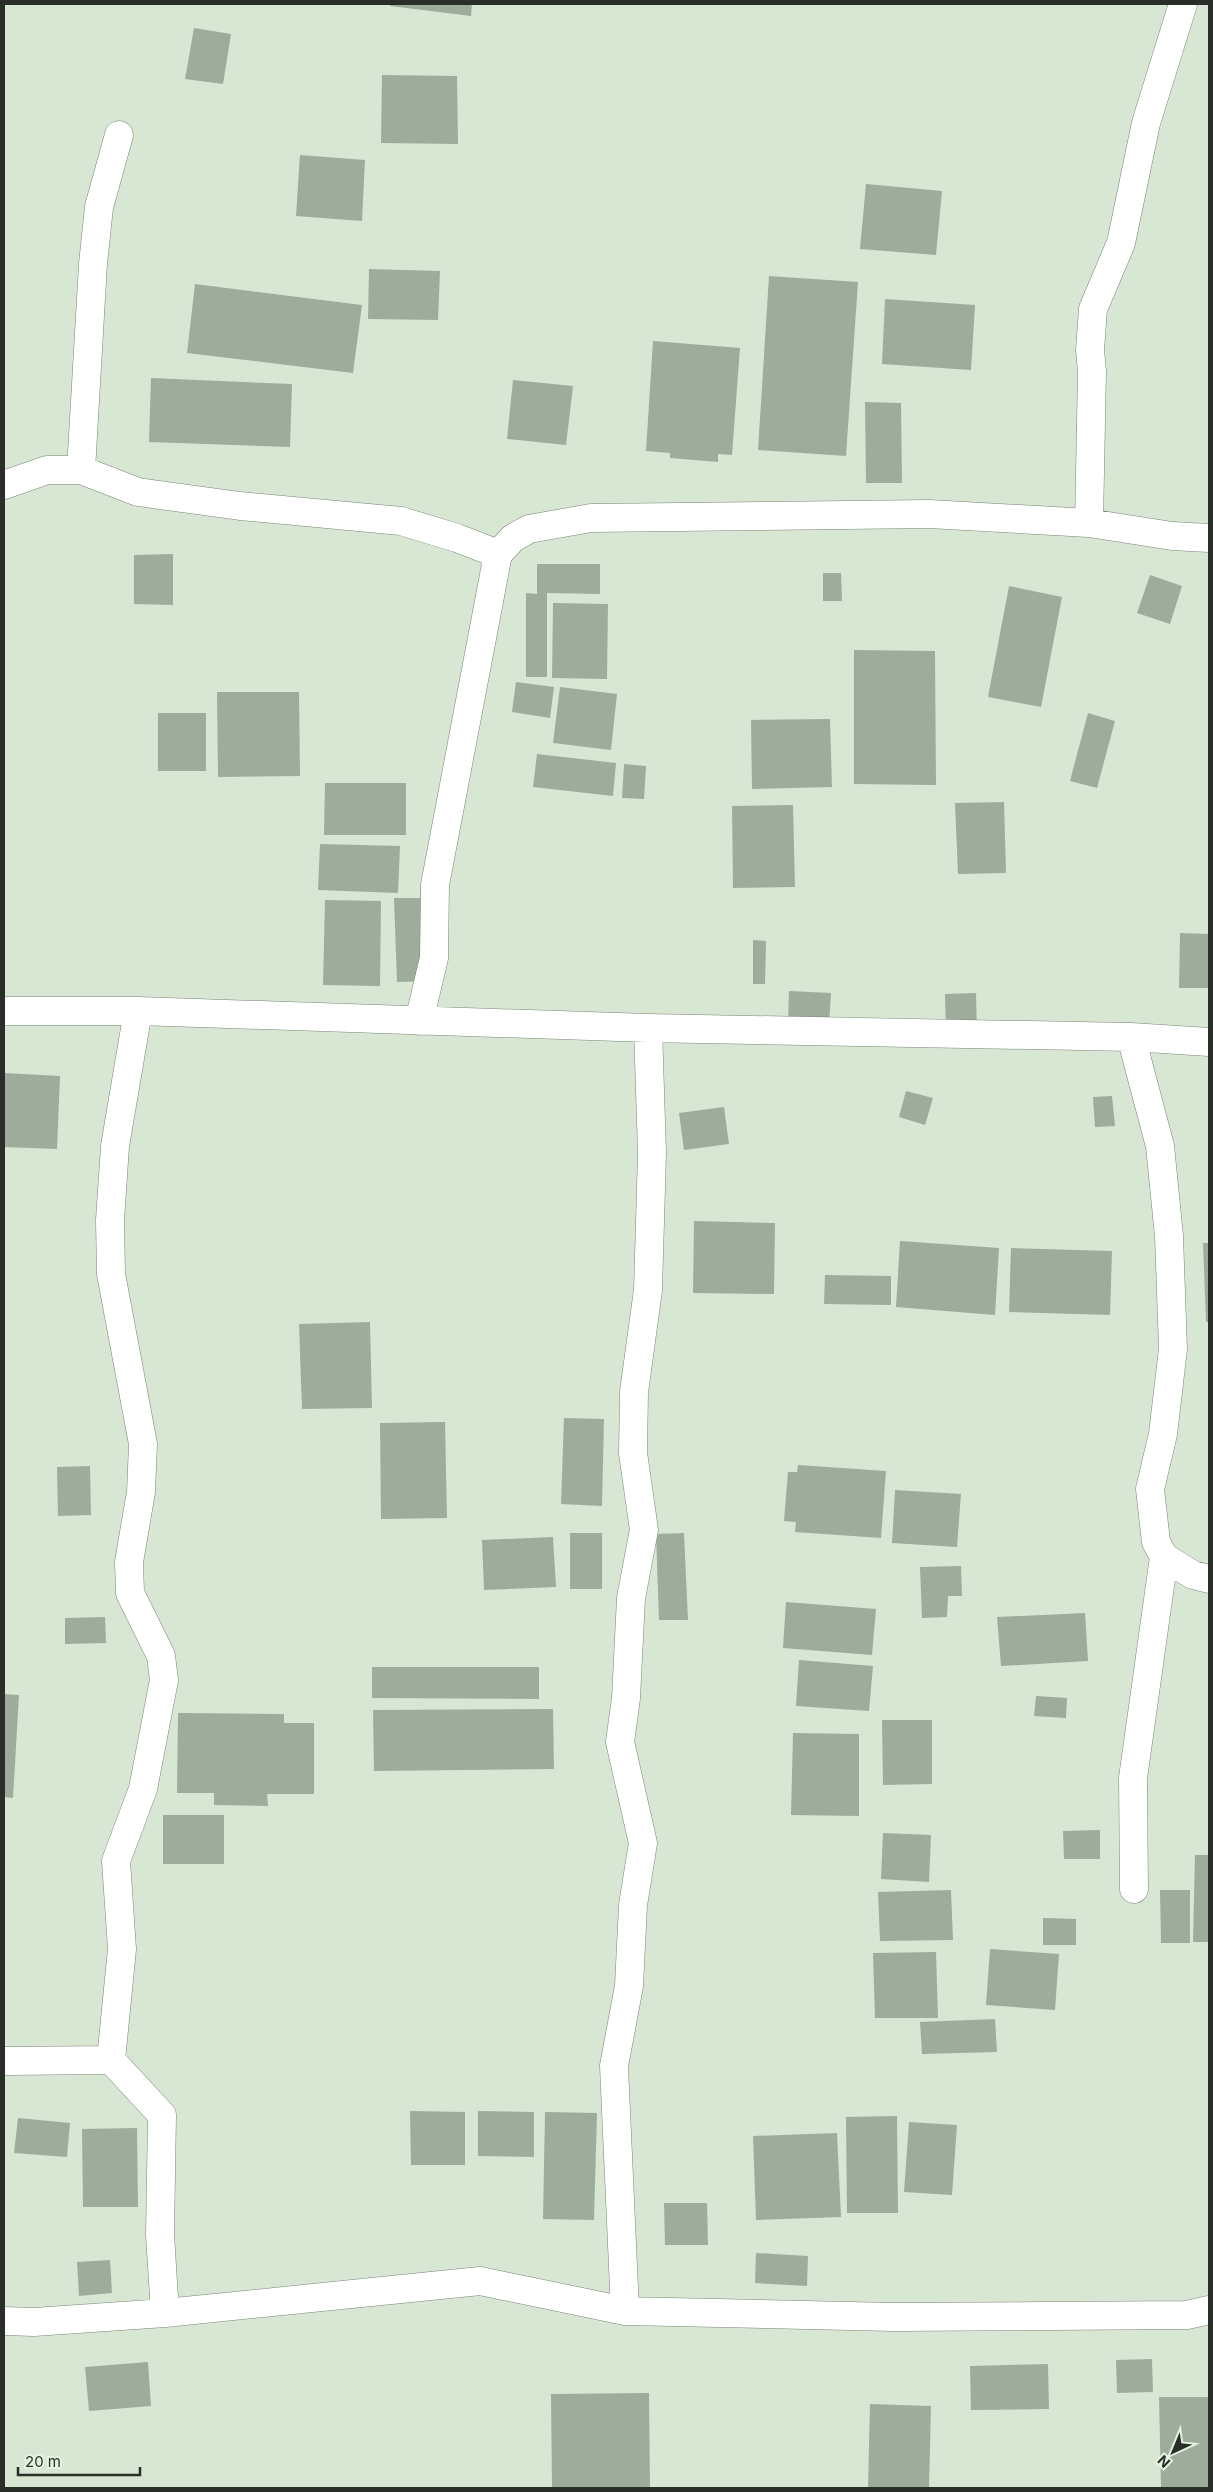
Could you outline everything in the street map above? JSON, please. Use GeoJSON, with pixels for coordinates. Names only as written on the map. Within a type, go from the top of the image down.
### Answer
{"type":"FeatureCollection","features":[{"type":"Feature","properties":{"kind":"street"},"geometry":{"type":"LineString","coordinates":[[1088,524],[1092,371],[1090,350],[1093,309],[1121,243],[1146,123],[1183,4]]}},
{"type":"Feature","properties":{"kind":"street"},"geometry":{"type":"LineString","coordinates":[[80,470],[93,264],[98,217],[119,135]]}},
{"type":"Feature","properties":{"kind":"street"},"geometry":{"type":"LineString","coordinates":[[4,485],[46,470],[80,470],[138,492],[240,506],[402,521],[457,538],[498,554]]}},
{"type":"Feature","properties":{"kind":"street"},"geometry":{"type":"LineString","coordinates":[[419,1020],[434,958],[435,885],[498,554],[513,538],[529,530],[591,518],[929,514],[1088,524],[1172,536],[1209,538]]}},
{"type":"Feature","properties":{"kind":"street"},"geometry":{"type":"LineString","coordinates":[[4,1011],[138,1011],[648,1028],[1132,1037],[1209,1042]]}},
{"type":"Feature","properties":{"kind":"street"},"geometry":{"type":"LineString","coordinates":[[110,2060],[122,1949],[116,1861],[143,1789],[164,1680],[160,1656],[130,1593],[129,1562],[141,1492],[143,1444],[111,1274],[110,1220],[115,1146],[138,1011]]}},
{"type":"Feature","properties":{"kind":"street"},"geometry":{"type":"LineString","coordinates":[[625,2311],[614,2066],[629,1986],[633,1904],[643,1843],[620,1742],[626,1698],[631,1598],[644,1530],[633,1453],[634,1392],[648,1271],[652,1154],[648,1028]]}},
{"type":"Feature","properties":{"kind":"street"},"geometry":{"type":"LineString","coordinates":[[1132,1037],[1160,1146],[1169,1236],[1173,1349],[1163,1434],[1150,1489],[1156,1542],[1164,1556],[1192,1575],[1209,1579]]}},
{"type":"Feature","properties":{"kind":"street"},"geometry":{"type":"LineString","coordinates":[[1134,1889],[1133,1778],[1164,1556]]}},
{"type":"Feature","properties":{"kind":"street"},"geometry":{"type":"LineString","coordinates":[[4,2061],[110,2060],[162,2115],[160,2235],[165,2313]]}},
{"type":"Feature","properties":{"kind":"street"},"geometry":{"type":"LineString","coordinates":[[4,2321],[34,2322],[165,2313],[480,2281],[625,2311],[892,2317],[1187,2315],[1209,2310]]}},
{"type":"Feature","properties":{"kind":"building"},"geometry":{"type":"Polygon","coordinates":[[[390,4],[472,4],[471,16],[390,6],[390,4]]]}},
{"type":"Feature","properties":{"kind":"building"},"geometry":{"type":"Polygon","coordinates":[[[194,28],[231,34],[223,84],[185,79],[194,28]]]}},
{"type":"Feature","properties":{"kind":"building"},"geometry":{"type":"Polygon","coordinates":[[[382,75],[457,76],[458,144],[381,143],[382,75]]]}},
{"type":"Feature","properties":{"kind":"building"},"geometry":{"type":"Polygon","coordinates":[[[300,155],[365,160],[362,221],[296,216],[300,155]]]}},
{"type":"Feature","properties":{"kind":"building"},"geometry":{"type":"Polygon","coordinates":[[[866,184],[942,191],[936,255],[860,249],[866,184]]]}},
{"type":"Feature","properties":{"kind":"building"},"geometry":{"type":"Polygon","coordinates":[[[369,269],[440,271],[438,320],[368,319],[369,269]]]}},
{"type":"Feature","properties":{"kind":"building"},"geometry":{"type":"Polygon","coordinates":[[[769,276],[858,282],[846,456],[758,450],[769,276]]]}},
{"type":"Feature","properties":{"kind":"building"},"geometry":{"type":"Polygon","coordinates":[[[195,284],[362,305],[353,373],[187,353],[195,284]]]}},
{"type":"Feature","properties":{"kind":"building"},"geometry":{"type":"Polygon","coordinates":[[[885,299],[975,305],[971,370],[882,364],[885,299]]]}},
{"type":"Feature","properties":{"kind":"building"},"geometry":{"type":"Polygon","coordinates":[[[653,341],[740,348],[732,455],[718,454],[718,462],[670,458],[670,453],[646,451],[653,341]]]}},
{"type":"Feature","properties":{"kind":"building"},"geometry":{"type":"Polygon","coordinates":[[[151,378],[292,384],[290,447],[149,442],[151,378]]]}},
{"type":"Feature","properties":{"kind":"building"},"geometry":{"type":"Polygon","coordinates":[[[513,380],[573,386],[566,445],[507,439],[513,380]]]}},
{"type":"Feature","properties":{"kind":"building"},"geometry":{"type":"Polygon","coordinates":[[[865,402],[901,403],[902,483],[866,483],[865,402]]]}},
{"type":"Feature","properties":{"kind":"building"},"geometry":{"type":"Polygon","coordinates":[[[173,554],[173,605],[134,604],[134,555],[173,554]]]}},
{"type":"Feature","properties":{"kind":"building"},"geometry":{"type":"Polygon","coordinates":[[[537,564],[600,564],[600,594],[547,593],[547,677],[526,677],[526,593],[537,594],[537,564]]]}},
{"type":"Feature","properties":{"kind":"building"},"geometry":{"type":"Polygon","coordinates":[[[823,573],[841,573],[842,601],[823,601],[823,573]]]}},
{"type":"Feature","properties":{"kind":"building"},"geometry":{"type":"Polygon","coordinates":[[[1150,575],[1182,586],[1170,624],[1137,613],[1150,575]]]}},
{"type":"Feature","properties":{"kind":"building"},"geometry":{"type":"Polygon","coordinates":[[[1009,586],[1062,597],[1041,707],[988,697],[1009,586]]]}},
{"type":"Feature","properties":{"kind":"building"},"geometry":{"type":"Polygon","coordinates":[[[553,603],[608,604],[607,679],[552,678],[553,603]]]}},
{"type":"Feature","properties":{"kind":"building"},"geometry":{"type":"Polygon","coordinates":[[[854,650],[935,651],[936,785],[854,784],[854,650]]]}},
{"type":"Feature","properties":{"kind":"building"},"geometry":{"type":"Polygon","coordinates":[[[516,682],[554,687],[550,718],[512,712],[516,682]]]}},
{"type":"Feature","properties":{"kind":"building"},"geometry":{"type":"Polygon","coordinates":[[[560,687],[617,694],[611,750],[553,743],[560,687]]]}},
{"type":"Feature","properties":{"kind":"building"},"geometry":{"type":"Polygon","coordinates":[[[217,692],[299,692],[300,776],[218,777],[217,692]]]}},
{"type":"Feature","properties":{"kind":"building"},"geometry":{"type":"Polygon","coordinates":[[[158,713],[206,713],[206,771],[158,771],[158,713]]]}},
{"type":"Feature","properties":{"kind":"building"},"geometry":{"type":"Polygon","coordinates":[[[1088,713],[1115,721],[1097,788],[1070,781],[1088,713]]]}},
{"type":"Feature","properties":{"kind":"building"},"geometry":{"type":"Polygon","coordinates":[[[830,719],[832,787],[752,789],[751,720],[830,719]]]}},
{"type":"Feature","properties":{"kind":"building"},"geometry":{"type":"Polygon","coordinates":[[[537,754],[616,763],[613,796],[533,787],[537,754]]]}},
{"type":"Feature","properties":{"kind":"building"},"geometry":{"type":"Polygon","coordinates":[[[624,764],[646,766],[644,799],[622,798],[624,764]]]}},
{"type":"Feature","properties":{"kind":"building"},"geometry":{"type":"Polygon","coordinates":[[[325,783],[406,783],[406,835],[324,835],[325,783]]]}},
{"type":"Feature","properties":{"kind":"building"},"geometry":{"type":"Polygon","coordinates":[[[1004,802],[1006,873],[958,874],[955,803],[1004,802]]]}},
{"type":"Feature","properties":{"kind":"building"},"geometry":{"type":"Polygon","coordinates":[[[793,805],[795,887],[733,888],[732,806],[793,805]]]}},
{"type":"Feature","properties":{"kind":"building"},"geometry":{"type":"Polygon","coordinates":[[[320,844],[400,846],[398,893],[318,890],[320,844]]]}},
{"type":"Feature","properties":{"kind":"building"},"geometry":{"type":"Polygon","coordinates":[[[394,898],[430,898],[433,981],[397,982],[394,898]]]}},
{"type":"Feature","properties":{"kind":"building"},"geometry":{"type":"Polygon","coordinates":[[[325,900],[381,901],[380,986],[323,985],[325,900]]]}},
{"type":"Feature","properties":{"kind":"building"},"geometry":{"type":"Polygon","coordinates":[[[1180,933],[1209,934],[1209,988],[1179,988],[1180,933]]]}},
{"type":"Feature","properties":{"kind":"building"},"geometry":{"type":"Polygon","coordinates":[[[753,940],[766,941],[765,984],[753,984],[753,940]]]}},
{"type":"Feature","properties":{"kind":"building"},"geometry":{"type":"Polygon","coordinates":[[[789,991],[831,993],[829,1025],[788,1022],[789,991]]]}},
{"type":"Feature","properties":{"kind":"building"},"geometry":{"type":"Polygon","coordinates":[[[976,993],[977,1034],[946,1034],[945,994],[976,993]]]}},
{"type":"Feature","properties":{"kind":"building"},"geometry":{"type":"Polygon","coordinates":[[[4,1073],[60,1076],[57,1149],[4,1147],[4,1073]]]}},
{"type":"Feature","properties":{"kind":"building"},"geometry":{"type":"Polygon","coordinates":[[[906,1091],[933,1098],[925,1125],[899,1117],[906,1091]]]}},
{"type":"Feature","properties":{"kind":"building"},"geometry":{"type":"Polygon","coordinates":[[[1112,1096],[1115,1126],[1095,1127],[1093,1097],[1112,1096]]]}},
{"type":"Feature","properties":{"kind":"building"},"geometry":{"type":"Polygon","coordinates":[[[724,1107],[729,1144],[684,1150],[679,1113],[724,1107]]]}},
{"type":"Feature","properties":{"kind":"building"},"geometry":{"type":"Polygon","coordinates":[[[694,1221],[775,1223],[774,1294],[693,1293],[694,1221]]]}},
{"type":"Feature","properties":{"kind":"building"},"geometry":{"type":"Polygon","coordinates":[[[900,1241],[999,1248],[995,1315],[896,1307],[900,1241]]]}},
{"type":"Feature","properties":{"kind":"building"},"geometry":{"type":"Polygon","coordinates":[[[1203,1243],[1209,1243],[1209,1322],[1206,1322],[1203,1243]]]}},
{"type":"Feature","properties":{"kind":"building"},"geometry":{"type":"Polygon","coordinates":[[[1011,1248],[1112,1251],[1110,1315],[1009,1312],[1011,1248]]]}},
{"type":"Feature","properties":{"kind":"building"},"geometry":{"type":"Polygon","coordinates":[[[825,1275],[891,1276],[891,1305],[824,1304],[825,1275]]]}},
{"type":"Feature","properties":{"kind":"building"},"geometry":{"type":"Polygon","coordinates":[[[370,1322],[372,1408],[302,1409],[299,1324],[370,1322]]]}},
{"type":"Feature","properties":{"kind":"building"},"geometry":{"type":"Polygon","coordinates":[[[564,1418],[604,1419],[602,1506],[561,1504],[564,1418]]]}},
{"type":"Feature","properties":{"kind":"building"},"geometry":{"type":"Polygon","coordinates":[[[445,1422],[447,1518],[381,1519],[380,1423],[445,1422]]]}},
{"type":"Feature","properties":{"kind":"building"},"geometry":{"type":"Polygon","coordinates":[[[798,1465],[886,1471],[881,1538],[795,1532],[796,1522],[784,1521],[788,1472],[797,1472],[798,1465]]]}},
{"type":"Feature","properties":{"kind":"building"},"geometry":{"type":"Polygon","coordinates":[[[90,1466],[91,1515],[58,1516],[57,1467],[90,1466]]]}},
{"type":"Feature","properties":{"kind":"building"},"geometry":{"type":"Polygon","coordinates":[[[895,1490],[961,1494],[957,1547],[892,1543],[895,1490]]]}},
{"type":"Feature","properties":{"kind":"building"},"geometry":{"type":"Polygon","coordinates":[[[570,1533],[602,1533],[602,1589],[570,1589],[570,1533]]]}},
{"type":"Feature","properties":{"kind":"building"},"geometry":{"type":"Polygon","coordinates":[[[684,1533],[688,1620],[659,1620],[656,1534],[684,1533]]]}},
{"type":"Feature","properties":{"kind":"building"},"geometry":{"type":"Polygon","coordinates":[[[553,1537],[556,1587],[484,1590],[482,1540],[553,1537]]]}},
{"type":"Feature","properties":{"kind":"building"},"geometry":{"type":"Polygon","coordinates":[[[961,1566],[962,1596],[948,1596],[947,1617],[922,1618],[920,1567],[961,1566]]]}},
{"type":"Feature","properties":{"kind":"building"},"geometry":{"type":"Polygon","coordinates":[[[786,1602],[876,1609],[872,1655],[783,1648],[786,1602]]]}},
{"type":"Feature","properties":{"kind":"building"},"geometry":{"type":"Polygon","coordinates":[[[1085,1613],[1088,1661],[1001,1666],[997,1617],[1085,1613]]]}},
{"type":"Feature","properties":{"kind":"building"},"geometry":{"type":"Polygon","coordinates":[[[105,1617],[106,1643],[65,1644],[65,1618],[105,1617]]]}},
{"type":"Feature","properties":{"kind":"building"},"geometry":{"type":"Polygon","coordinates":[[[799,1660],[873,1666],[869,1711],[796,1706],[799,1660]]]}},
{"type":"Feature","properties":{"kind":"building"},"geometry":{"type":"Polygon","coordinates":[[[372,1667],[539,1667],[539,1699],[372,1698],[372,1667]]]}},
{"type":"Feature","properties":{"kind":"building"},"geometry":{"type":"Polygon","coordinates":[[[4,1694],[19,1695],[13,1798],[4,1797],[4,1694]]]}},
{"type":"Feature","properties":{"kind":"building"},"geometry":{"type":"Polygon","coordinates":[[[1036,1696],[1067,1698],[1066,1718],[1034,1716],[1036,1696]]]}},
{"type":"Feature","properties":{"kind":"building"},"geometry":{"type":"Polygon","coordinates":[[[553,1709],[554,1769],[374,1771],[373,1710],[553,1709]]]}},
{"type":"Feature","properties":{"kind":"building"},"geometry":{"type":"Polygon","coordinates":[[[178,1713],[284,1714],[284,1723],[314,1723],[314,1794],[267,1794],[268,1806],[214,1805],[214,1793],[177,1793],[178,1713]]]}},
{"type":"Feature","properties":{"kind":"building"},"geometry":{"type":"Polygon","coordinates":[[[882,1720],[932,1720],[932,1784],[883,1785],[882,1720]]]}},
{"type":"Feature","properties":{"kind":"building"},"geometry":{"type":"Polygon","coordinates":[[[793,1733],[859,1734],[859,1816],[791,1815],[793,1733]]]}},
{"type":"Feature","properties":{"kind":"building"},"geometry":{"type":"Polygon","coordinates":[[[163,1815],[224,1815],[224,1864],[163,1864],[163,1815]]]}},
{"type":"Feature","properties":{"kind":"building"},"geometry":{"type":"Polygon","coordinates":[[[1100,1830],[1100,1859],[1064,1859],[1063,1831],[1100,1830]]]}},
{"type":"Feature","properties":{"kind":"building"},"geometry":{"type":"Polygon","coordinates":[[[883,1833],[931,1835],[929,1882],[881,1879],[883,1833]]]}},
{"type":"Feature","properties":{"kind":"building"},"geometry":{"type":"Polygon","coordinates":[[[1195,1855],[1209,1855],[1209,1942],[1193,1942],[1195,1855]]]}},
{"type":"Feature","properties":{"kind":"building"},"geometry":{"type":"Polygon","coordinates":[[[951,1890],[953,1940],[880,1941],[878,1892],[951,1890]]]}},
{"type":"Feature","properties":{"kind":"building"},"geometry":{"type":"Polygon","coordinates":[[[1160,1890],[1190,1890],[1190,1943],[1161,1943],[1160,1890]]]}},
{"type":"Feature","properties":{"kind":"building"},"geometry":{"type":"Polygon","coordinates":[[[1043,1918],[1076,1919],[1076,1945],[1043,1945],[1043,1918]]]}},
{"type":"Feature","properties":{"kind":"building"},"geometry":{"type":"Polygon","coordinates":[[[990,1949],[1059,1954],[1055,2010],[986,2005],[990,1949]]]}},
{"type":"Feature","properties":{"kind":"building"},"geometry":{"type":"Polygon","coordinates":[[[936,1952],[938,2018],[875,2018],[873,1953],[936,1952]]]}},
{"type":"Feature","properties":{"kind":"building"},"geometry":{"type":"Polygon","coordinates":[[[995,2019],[997,2052],[922,2054],[920,2022],[995,2019]]]}},
{"type":"Feature","properties":{"kind":"building"},"geometry":{"type":"Polygon","coordinates":[[[410,2111],[465,2112],[465,2165],[411,2165],[410,2111]]]}},
{"type":"Feature","properties":{"kind":"building"},"geometry":{"type":"Polygon","coordinates":[[[478,2111],[534,2112],[534,2157],[478,2156],[478,2111]]]}},
{"type":"Feature","properties":{"kind":"building"},"geometry":{"type":"Polygon","coordinates":[[[545,2112],[597,2113],[594,2220],[543,2219],[545,2112]]]}},
{"type":"Feature","properties":{"kind":"building"},"geometry":{"type":"Polygon","coordinates":[[[897,2116],[898,2213],[847,2213],[846,2117],[897,2116]]]}},
{"type":"Feature","properties":{"kind":"building"},"geometry":{"type":"Polygon","coordinates":[[[18,2118],[70,2123],[67,2157],[14,2153],[18,2118]]]}},
{"type":"Feature","properties":{"kind":"building"},"geometry":{"type":"Polygon","coordinates":[[[909,2122],[957,2125],[952,2195],[904,2192],[909,2122]]]}},
{"type":"Feature","properties":{"kind":"building"},"geometry":{"type":"Polygon","coordinates":[[[137,2128],[138,2207],[83,2207],[82,2129],[137,2128]]]}},
{"type":"Feature","properties":{"kind":"building"},"geometry":{"type":"Polygon","coordinates":[[[837,2133],[841,2217],[756,2220],[753,2136],[837,2133]]]}},
{"type":"Feature","properties":{"kind":"building"},"geometry":{"type":"Polygon","coordinates":[[[664,2203],[707,2203],[708,2245],[665,2245],[664,2203]]]}},
{"type":"Feature","properties":{"kind":"building"},"geometry":{"type":"Polygon","coordinates":[[[756,2253],[808,2256],[807,2286],[755,2283],[756,2253]]]}},
{"type":"Feature","properties":{"kind":"building"},"geometry":{"type":"Polygon","coordinates":[[[110,2260],[112,2293],[79,2296],[77,2262],[110,2260]]]}},
{"type":"Feature","properties":{"kind":"building"},"geometry":{"type":"Polygon","coordinates":[[[1152,2359],[1153,2392],[1117,2393],[1116,2360],[1152,2359]]]}},
{"type":"Feature","properties":{"kind":"building"},"geometry":{"type":"Polygon","coordinates":[[[148,2362],[151,2406],[89,2411],[85,2367],[148,2362]]]}},
{"type":"Feature","properties":{"kind":"building"},"geometry":{"type":"Polygon","coordinates":[[[1048,2364],[1049,2409],[971,2410],[970,2366],[1048,2364]]]}},
{"type":"Feature","properties":{"kind":"building"},"geometry":{"type":"Polygon","coordinates":[[[649,2393],[650,2488],[552,2488],[551,2394],[649,2393]]]}},
{"type":"Feature","properties":{"kind":"building"},"geometry":{"type":"Polygon","coordinates":[[[1159,2397],[1209,2397],[1209,2488],[1161,2488],[1159,2397]]]}},
{"type":"Feature","properties":{"kind":"building"},"geometry":{"type":"Polygon","coordinates":[[[870,2404],[931,2406],[929,2488],[868,2488],[870,2404]]]}}]}
